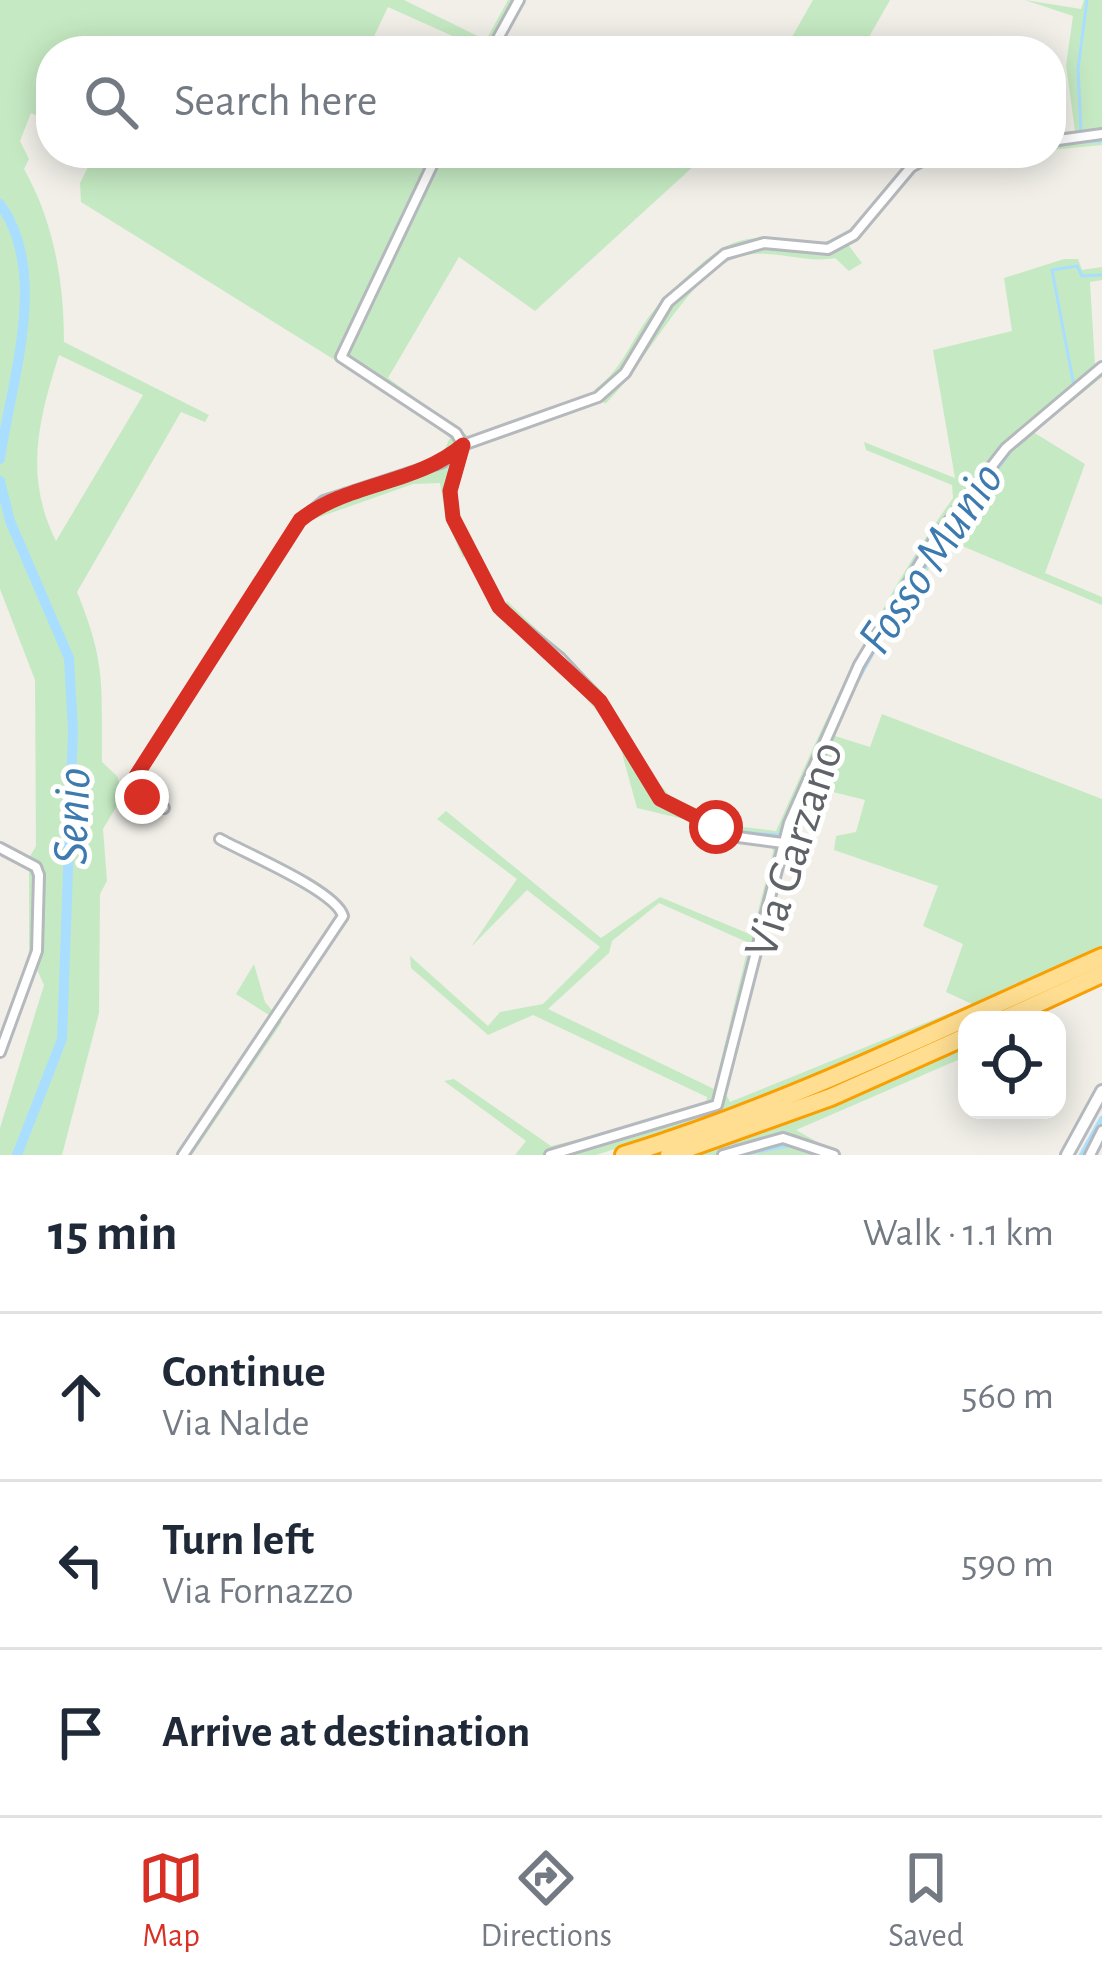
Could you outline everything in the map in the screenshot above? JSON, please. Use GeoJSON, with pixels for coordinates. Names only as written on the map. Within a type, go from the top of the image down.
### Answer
{"type":"FeatureCollection","features":[{"type":"Feature","properties":{"kind":"highway"},"geometry":{"type":"LineString","coordinates":[[1013,1011],[1102,957]]}},
{"type":"Feature","properties":{"kind":"highway"},"geometry":{"type":"LineString","coordinates":[[624,1155],[774,1103],[1030,998],[1102,974]]}},
{"type":"Feature","properties":{"kind":"highway"},"geometry":{"type":"LineString","coordinates":[[669,1155],[831,1096],[958,1040]]}},
{"type":"Feature","properties":{"kind":"main road"},"geometry":{"type":"LineString","coordinates":[[1067,1155],[1102,1091]]}},
{"type":"Feature","properties":{"kind":"street"},"geometry":{"type":"LineString","coordinates":[[499,36],[519,0]]}},
{"type":"Feature","properties":{"kind":"street"},"geometry":{"type":"LineString","coordinates":[[1066,139],[1102,134]]}},
{"type":"Feature","properties":{"kind":"street"},"geometry":{"type":"LineString","coordinates":[[431,168],[340,357],[416,402],[456,433],[463,445],[450,491],[453,518],[502,611],[560,658],[600,701],[660,799],[726,834],[783,843]]}},
{"type":"Feature","properties":{"kind":"street"},"geometry":{"type":"LineString","coordinates":[[164,808],[138,793],[136,776],[300,520],[324,502],[443,462],[463,445],[598,397],[625,373],[668,302],[725,254],[764,243],[828,249],[854,235],[910,168]]}},
{"type":"Feature","properties":{"kind":"street","name":"Via Garzano"},"geometry":{"type":"LineString","coordinates":[[550,1155],[717,1106],[783,843],[859,665],[934,540],[1006,448],[1102,367]]}},
{"type":"Feature","properties":{"kind":"street"},"geometry":{"type":"LineString","coordinates":[[183,1155],[343,916],[340,905],[314,888],[220,839]]}},
{"type":"Feature","properties":{"kind":"street"},"geometry":{"type":"LineString","coordinates":[[0,848],[36,867],[39,875],[37,950],[0,1052]]}},
{"type":"Feature","properties":{"kind":"street"},"geometry":{"type":"LineString","coordinates":[[1090,1155],[1102,1130]]}},
{"type":"Feature","properties":{"kind":"street"},"geometry":{"type":"LineString","coordinates":[[723,1155],[783,1138],[834,1155]]}},
{"type":"Feature","properties":{"kind":"green space"},"geometry":{"type":"Polygon","coordinates":[[[0,0],[404,0],[478,36],[453,36],[388,7],[374,36],[36,36],[36,115],[31,113],[20,141],[29,159],[24,169],[43,210],[55,253],[64,342],[209,415],[205,422],[181,412],[77,592],[98,658],[102,762],[117,776],[124,794],[103,829],[107,881],[100,894],[99,1013],[62,1155],[0,1155],[0,1128],[44,985],[29,952],[29,858],[36,846],[35,680],[0,589],[0,0]],[[59,355],[40,426],[37,471],[56,541],[143,395],[59,355]]]}},
{"type":"Feature","properties":{"kind":"green space"},"geometry":{"type":"Polygon","coordinates":[[[508,0],[523,0],[506,36],[488,36],[508,0]]]}},
{"type":"Feature","properties":{"kind":"green space"},"geometry":{"type":"Polygon","coordinates":[[[813,0],[890,0],[870,36],[793,36],[813,0]]]}},
{"type":"Feature","properties":{"kind":"green space"},"geometry":{"type":"Polygon","coordinates":[[[1025,0],[1081,9],[1084,0],[1102,0],[1102,145],[1066,149],[1066,132],[1075,131],[1066,65],[1073,16],[1025,0]]]}},
{"type":"Feature","properties":{"kind":"green space"},"geometry":{"type":"Polygon","coordinates":[[[88,168],[692,168],[535,311],[459,257],[388,378],[468,436],[453,476],[455,502],[474,542],[463,558],[446,519],[440,483],[413,484],[314,519],[314,501],[442,455],[450,438],[412,408],[81,202],[80,183],[88,168]]]}},
{"type":"Feature","properties":{"kind":"green space"},"geometry":{"type":"Polygon","coordinates":[[[843,238],[862,263],[849,271],[835,258],[765,254],[742,256],[723,265],[686,299],[605,404],[594,390],[613,372],[655,309],[723,248],[747,239],[817,242],[843,238]]]}},
{"type":"Feature","properties":{"kind":"green space"},"geometry":{"type":"Polygon","coordinates":[[[1064,259],[1078,259],[1082,270],[1102,267],[1102,280],[1090,282],[1095,365],[1102,360],[1102,377],[1033,432],[1085,464],[1045,573],[1102,597],[1102,605],[948,540],[853,683],[832,735],[870,747],[882,714],[1102,799],[1102,948],[970,1011],[958,1011],[958,1017],[880,1054],[705,1120],[596,1155],[515,1155],[526,1141],[444,1081],[454,1079],[551,1146],[705,1109],[707,1097],[533,1015],[488,1035],[411,968],[410,956],[488,1026],[500,1012],[543,1004],[600,947],[527,890],[471,947],[517,879],[437,819],[446,811],[601,938],[660,897],[752,935],[773,852],[772,845],[735,840],[700,823],[637,808],[617,735],[547,652],[496,615],[507,601],[601,690],[641,763],[679,806],[705,810],[727,825],[776,831],[878,618],[953,498],[952,485],[866,450],[864,442],[955,478],[933,350],[1012,331],[1004,278],[1064,259]],[[809,786],[773,898],[726,1094],[730,1102],[972,1004],[946,992],[963,944],[923,926],[938,886],[834,850],[836,836],[856,832],[865,800],[809,786]],[[659,903],[612,941],[609,953],[548,1009],[714,1089],[749,943],[659,903]]]}},
{"type":"Feature","properties":{"kind":"green space"},"geometry":{"type":"Polygon","coordinates":[[[254,964],[265,1002],[282,1022],[192,1155],[175,1155],[214,1116],[225,1083],[269,1015],[236,994],[254,964]]]}},
{"type":"Feature","properties":{"kind":"green space"},"geometry":{"type":"Polygon","coordinates":[[[958,1051],[958,1060],[796,1130],[841,1155],[687,1155],[853,1098],[958,1051]]]}},
{"type":"Feature","properties":{"kind":"waterway","name":"Fosso Munio"},"geometry":{"type":"LineString","coordinates":[[1081,132],[1078,69],[1087,0]]}},
{"type":"Feature","properties":{"kind":"waterway","name":"Fosso Munio"},"geometry":{"type":"LineString","coordinates":[[1082,142],[1102,141]]}},
{"type":"Feature","properties":{"kind":"waterway","name":"Senio"},"geometry":{"type":"LineString","coordinates":[[0,204],[15,232],[25,294],[0,459]]}},
{"type":"Feature","properties":{"kind":"waterway","name":"Fosso Munio"},"geometry":{"type":"LineString","coordinates":[[1009,441],[1074,386],[1052,270],[1077,266],[1082,276],[1102,275]]}},
{"type":"Feature","properties":{"kind":"waterway"},"geometry":{"type":"LineString","coordinates":[[1055,411],[1094,379]]}},
{"type":"Feature","properties":{"kind":"waterway"},"geometry":{"type":"LineString","coordinates":[[908,591],[1016,444]]}},
{"type":"Feature","properties":{"kind":"waterway","name":"Fosso Munio"},"geometry":{"type":"LineString","coordinates":[[862,652],[921,550],[987,466]]}},
{"type":"Feature","properties":{"kind":"waterway","name":"Senio"},"geometry":{"type":"LineString","coordinates":[[0,481],[10,521],[69,658],[73,731],[62,1039],[17,1155]]}},
{"type":"Feature","properties":{"kind":"waterway"},"geometry":{"type":"LineString","coordinates":[[789,841],[849,697],[900,604]]}},
{"type":"Feature","properties":{"kind":"waterway","name":"Fosso Munio"},"geometry":{"type":"LineString","coordinates":[[827,728],[855,666]]}},
{"type":"Feature","properties":{"kind":"waterway","name":"Fosso Munio"},"geometry":{"type":"LineString","coordinates":[[701,815],[729,831],[779,835],[823,737]]}},
{"type":"Feature","properties":{"kind":"waterway"},"geometry":{"type":"LineString","coordinates":[[757,933],[778,847]]}},
{"type":"Feature","properties":{"kind":"waterway"},"geometry":{"type":"LineString","coordinates":[[1082,1155],[1102,1119]]}},
{"type":"Feature","properties":{"kind":"waterway"},"geometry":{"type":"LineString","coordinates":[[734,1141],[736,1145]]}},
{"type":"Feature","properties":{"kind":"waterway"},"geometry":{"type":"LineString","coordinates":[[740,1155],[793,1145]]}},
{"type":"Feature","properties":{"kind":"route"},"geometry":{"type":"LineString","coordinates":[[142,797],[134,788],[136,776],[163,742],[300,520],[324,502],[443,462],[463,445],[450,491],[453,518],[499,607],[548,646],[614,717],[651,790],[673,808],[716,827]]}}]}
